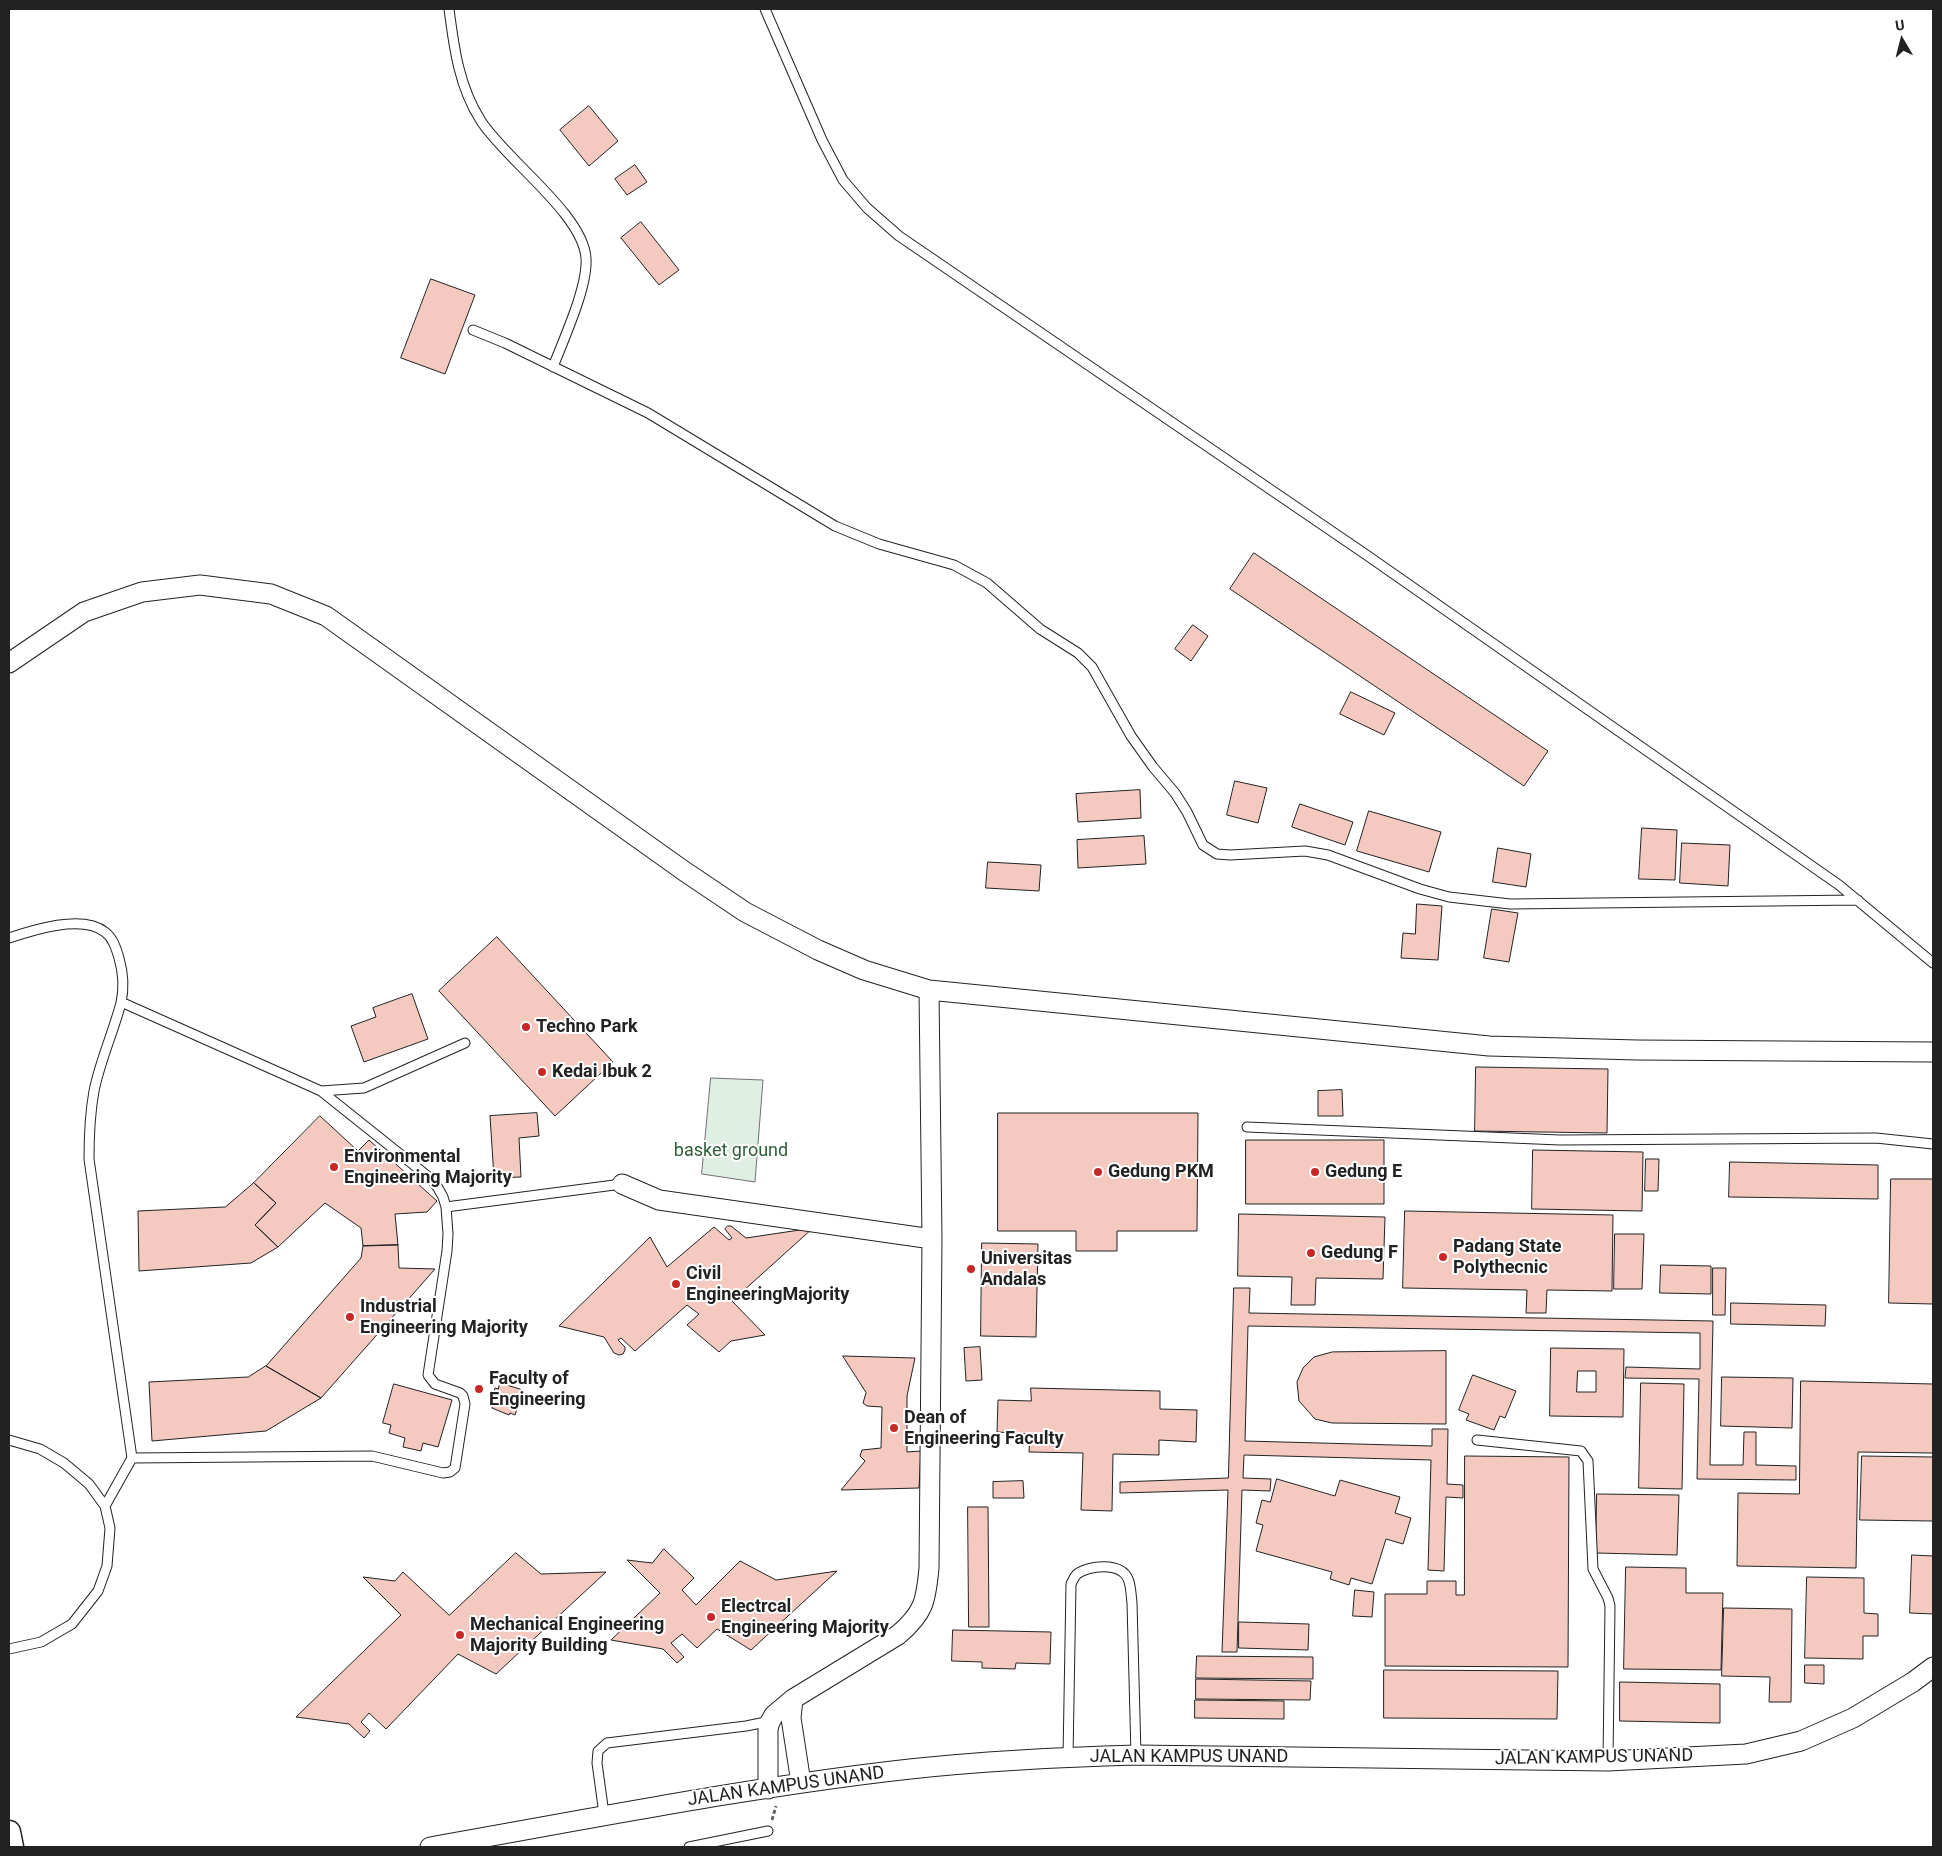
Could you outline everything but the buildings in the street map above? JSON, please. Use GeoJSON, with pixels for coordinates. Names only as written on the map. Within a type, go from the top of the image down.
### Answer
{"type":"FeatureCollection","features":[{"type":"Feature","properties":{"kind":"street"},"geometry":{"type":"LineString","coordinates":[[9,662],[84,612],[142,592],[200,585],[271,594],[326,616],[684,871],[745,912],[818,950],[849,963],[929,990],[1490,1046],[1637,1050],[1933,1052]]}},
{"type":"Feature","properties":{"kind":"street"},"geometry":{"type":"LineString","coordinates":[[768,1789],[767,1741],[770,1722],[774,1715],[793,1699],[898,1635],[911,1624],[920,1612],[926,1596],[930,1568],[932,1239],[929,990]]}},
{"type":"Feature","properties":{"kind":"street"},"geometry":{"type":"LineString","coordinates":[[622,1184],[659,1200],[932,1239]]}},
{"type":"Feature","properties":{"kind":"street","name":"JALAN KAMPUS UNAND"},"geometry":{"type":"LineString","coordinates":[[430,1847],[604,1814],[801,1783],[911,1769],[1068,1757],[1136,1755],[1608,1761],[1746,1754],[1801,1741],[1853,1718],[1913,1682],[1933,1667]]}},
{"type":"Feature","properties":{"kind":"street"},"geometry":{"type":"LineString","coordinates":[[793,1699],[791,1718],[801,1783]]}},
{"type":"Feature","properties":{"kind":"street"},"geometry":{"type":"LineString","coordinates":[[9,1832],[12,1847]]}},
{"type":"Feature","properties":{"kind":"lane"},"geometry":{"type":"LineString","coordinates":[[449,9],[456,58],[466,93],[482,122],[500,145],[570,219],[581,238],[586,257],[585,278],[554,367]]}},
{"type":"Feature","properties":{"kind":"lane"},"geometry":{"type":"LineString","coordinates":[[765,9],[822,140],[843,180],[867,208],[898,236],[1368,556],[1858,900],[1933,963]]}},
{"type":"Feature","properties":{"kind":"lane"},"geometry":{"type":"LineString","coordinates":[[472,330],[505,343],[656,418],[834,526],[879,544],[954,565],[987,583],[1040,629],[1078,652],[1092,667],[1131,736],[1153,767],[1175,793],[1187,812],[1203,845],[1217,854],[1306,851],[1328,855],[1449,897],[1510,904],[1858,900]]}},
{"type":"Feature","properties":{"kind":"lane"},"geometry":{"type":"LineString","coordinates":[[9,938],[40,927],[68,924],[90,926],[103,930],[114,944],[121,966],[121,1002],[94,1091],[90,1124],[89,1159],[132,1458],[105,1506]]}},
{"type":"Feature","properties":{"kind":"lane"},"geometry":{"type":"LineString","coordinates":[[121,1002],[322,1091],[430,1178],[438,1188],[446,1207],[448,1251],[428,1369],[430,1380],[435,1384],[460,1393],[465,1404],[455,1468],[450,1472],[443,1473],[372,1456],[132,1458]]}},
{"type":"Feature","properties":{"kind":"lane"},"geometry":{"type":"LineString","coordinates":[[322,1091],[364,1088],[465,1043]]}},
{"type":"Feature","properties":{"kind":"lane"},"geometry":{"type":"LineString","coordinates":[[1247,1127],[1560,1140],[1876,1138],[1933,1144]]}},
{"type":"Feature","properties":{"kind":"lane"},"geometry":{"type":"LineString","coordinates":[[446,1207],[622,1184]]}},
{"type":"Feature","properties":{"kind":"lane"},"geometry":{"type":"LineString","coordinates":[[9,1440],[40,1449],[64,1463],[89,1484],[105,1506],[110,1528],[108,1566],[98,1591],[72,1624],[41,1642],[9,1650]]}},
{"type":"Feature","properties":{"kind":"lane"},"geometry":{"type":"LineString","coordinates":[[1477,1440],[1581,1451],[1588,1461],[1593,1569],[1608,1598],[1610,1606],[1608,1761]]}},
{"type":"Feature","properties":{"kind":"lane"},"geometry":{"type":"LineString","coordinates":[[1068,1757],[1071,1584],[1075,1575],[1083,1570],[1100,1567],[1113,1568],[1122,1572],[1128,1578],[1130,1588],[1136,1755]]}},
{"type":"Feature","properties":{"kind":"lane"},"geometry":{"type":"LineString","coordinates":[[604,1814],[597,1763],[598,1751],[607,1743],[738,1727],[791,1718]]}},
{"type":"Feature","properties":{"kind":"lane"},"geometry":{"type":"LineString","coordinates":[[689,1847],[768,1831]]}},
{"type":"Feature","properties":{"kind":"green space","name":"basket ground"},"geometry":{"type":"Polygon","coordinates":[[[711,1078],[763,1080],[755,1182],[702,1174],[711,1078]]]}},
{"type":"Feature","properties":{"kind":"place","name":"Techno Park"},"geometry":{"type":"Point","coordinates":[526,1027]}},
{"type":"Feature","properties":{"kind":"place","name":"Kedai Ibuk 2"},"geometry":{"type":"Point","coordinates":[542,1072]}},
{"type":"Feature","properties":{"kind":"place","name":"Environmental Engineering Majority"},"geometry":{"type":"Point","coordinates":[334,1167]}},
{"type":"Feature","properties":{"kind":"place","name":"Gedung PKM"},"geometry":{"type":"Point","coordinates":[1098,1172]}},
{"type":"Feature","properties":{"kind":"place","name":"Gedung E"},"geometry":{"type":"Point","coordinates":[1315,1172]}},
{"type":"Feature","properties":{"kind":"place","name":"Gedung F"},"geometry":{"type":"Point","coordinates":[1311,1253]}},
{"type":"Feature","properties":{"kind":"place","name":"Padang State Polythecnic"},"geometry":{"type":"Point","coordinates":[1443,1257]}},
{"type":"Feature","properties":{"kind":"place","name":"Universitas Andalas"},"geometry":{"type":"Point","coordinates":[971,1269]}},
{"type":"Feature","properties":{"kind":"place","name":"Civil EngineeringMajority"},"geometry":{"type":"Point","coordinates":[676,1284]}},
{"type":"Feature","properties":{"kind":"place","name":"Industrial Engineering Majority"},"geometry":{"type":"Point","coordinates":[350,1317]}},
{"type":"Feature","properties":{"kind":"place","name":"Faculty of Engineering"},"geometry":{"type":"Point","coordinates":[479,1389]}},
{"type":"Feature","properties":{"kind":"place","name":"Dean of Engineering Faculty"},"geometry":{"type":"Point","coordinates":[894,1428]}},
{"type":"Feature","properties":{"kind":"place","name":"Electrcal Engineering Majority"},"geometry":{"type":"Point","coordinates":[711,1617]}},
{"type":"Feature","properties":{"kind":"place","name":"Mechanical Engineering Majority Building"},"geometry":{"type":"Point","coordinates":[460,1635]}}]}
